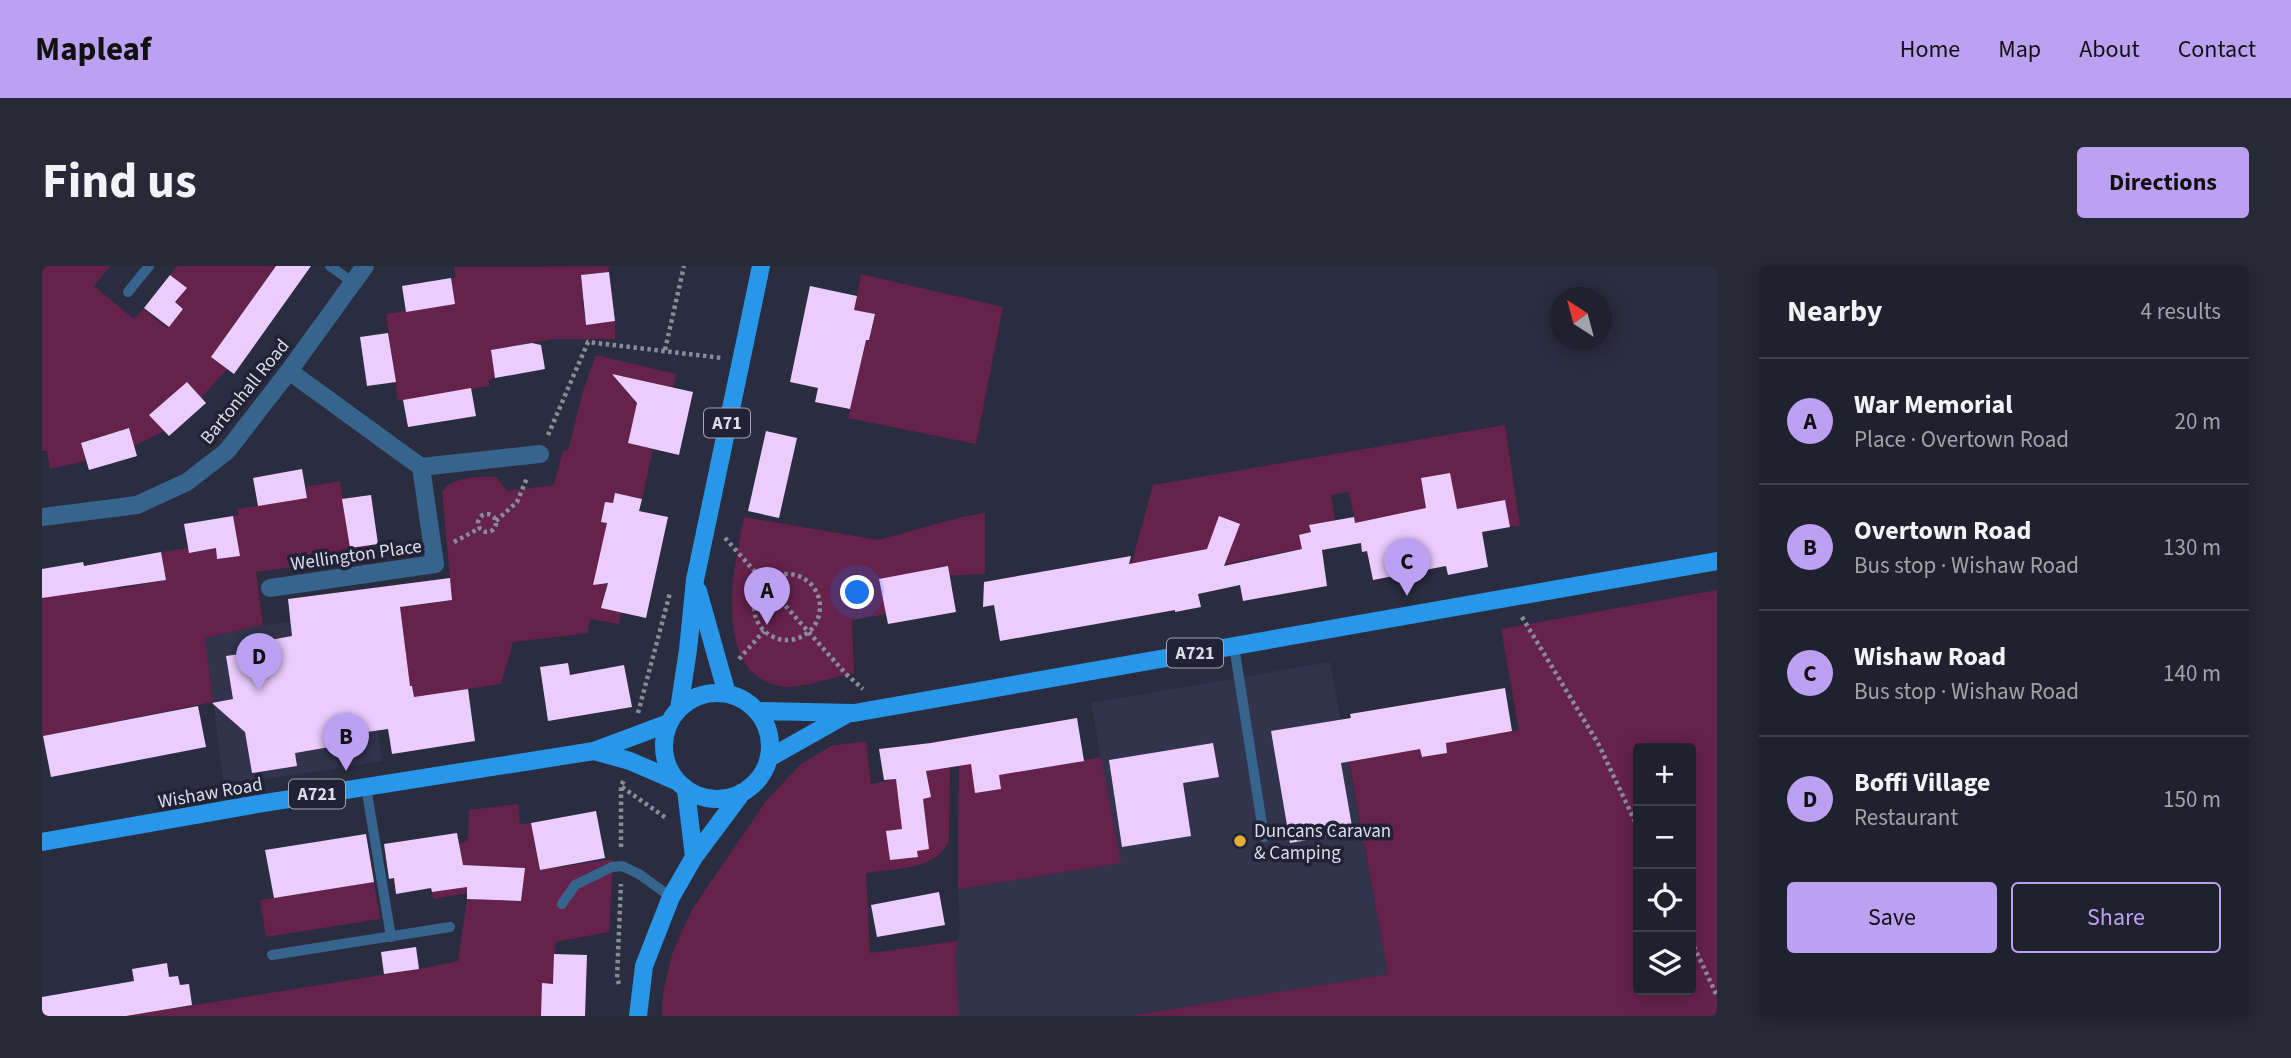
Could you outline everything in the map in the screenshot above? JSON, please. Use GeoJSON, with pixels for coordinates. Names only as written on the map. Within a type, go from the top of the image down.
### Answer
{"type":"FeatureCollection","features":[{"type":"Feature","properties":{"kind":"main road","name":"A71"},"geometry":{"type":"LineString","coordinates":[[674,716],[688,650],[695,580],[761,266]]}},
{"type":"Feature","properties":{"kind":"main road","name":"A721"},"geometry":{"type":"LineString","coordinates":[[757,711],[849,713],[885,708],[1717,561]]}},
{"type":"Feature","properties":{"kind":"main road","name":"A71"},"geometry":{"type":"LineString","coordinates":[[695,580],[727,694]]}},
{"type":"Feature","properties":{"kind":"main road"},"geometry":{"type":"LineString","coordinates":[[638,1016],[644,966],[671,897],[694,857],[741,794],[754,785],[769,758],[770,742],[766,726],[757,711],[743,700],[727,694],[709,693],[693,699],[674,716],[664,739],[664,756],[668,769],[681,785],[712,800],[741,794]]}},
{"type":"Feature","properties":{"kind":"main road","name":"A721"},"geometry":{"type":"LineString","coordinates":[[769,758],[849,713]]}},
{"type":"Feature","properties":{"kind":"main road","name":"Wishaw Road"},"geometry":{"type":"LineString","coordinates":[[42,842],[594,751],[674,716]]}},
{"type":"Feature","properties":{"kind":"main road","name":"Wishaw Road"},"geometry":{"type":"LineString","coordinates":[[594,751],[631,761],[681,785]]}},
{"type":"Feature","properties":{"kind":"main road"},"geometry":{"type":"LineString","coordinates":[[681,785],[694,857]]}},
{"type":"Feature","properties":{"kind":"street","name":"Bartonhall Road"},"geometry":{"type":"LineString","coordinates":[[42,517],[137,505],[187,482],[227,451],[365,266]]}},
{"type":"Feature","properties":{"kind":"street"},"geometry":{"type":"LineString","coordinates":[[289,371],[421,467],[540,454]]}},
{"type":"Feature","properties":{"kind":"street","name":"Wellington Place"},"geometry":{"type":"LineString","coordinates":[[270,588],[435,564],[421,467]]}},
{"type":"Feature","properties":{"kind":"lane"},"geometry":{"type":"LineString","coordinates":[[128,292],[149,266]]}},
{"type":"Feature","properties":{"kind":"lane"},"geometry":{"type":"LineString","coordinates":[[330,266],[352,282]]}},
{"type":"Feature","properties":{"kind":"lane"},"geometry":{"type":"LineString","coordinates":[[1234,646],[1264,837]]}},
{"type":"Feature","properties":{"kind":"lane"},"geometry":{"type":"LineString","coordinates":[[366,787],[391,937]]}},
{"type":"Feature","properties":{"kind":"lane"},"geometry":{"type":"LineString","coordinates":[[562,904],[575,885],[612,867],[622,866],[639,874],[671,897]]}},
{"type":"Feature","properties":{"kind":"lane"},"geometry":{"type":"LineString","coordinates":[[272,955],[450,927]]}},
{"type":"Feature","properties":{"kind":"path"},"geometry":{"type":"LineString","coordinates":[[665,350],[684,266]]}},
{"type":"Feature","properties":{"kind":"path"},"geometry":{"type":"LineString","coordinates":[[496,521],[492,516],[484,515],[479,522],[480,528],[486,532],[492,531],[496,521],[517,502],[588,342],[740,360]]}},
{"type":"Feature","properties":{"kind":"path"},"geometry":{"type":"LineString","coordinates":[[708,519],[846,674],[885,708]]}},
{"type":"Feature","properties":{"kind":"path"},"geometry":{"type":"LineString","coordinates":[[432,547],[455,542],[480,528]]}},
{"type":"Feature","properties":{"kind":"path"},"geometry":{"type":"LineString","coordinates":[[785,573],[808,580],[820,600],[820,612],[809,632],[790,640],[770,636],[761,629],[753,611],[757,590],[764,582],[774,575],[785,573]]}},
{"type":"Feature","properties":{"kind":"path"},"geometry":{"type":"LineString","coordinates":[[1510,598],[1599,744],[1633,817]]}},
{"type":"Feature","properties":{"kind":"path"},"geometry":{"type":"LineString","coordinates":[[621,786],[670,820]]}},
{"type":"Feature","properties":{"kind":"path"},"geometry":{"type":"LineString","coordinates":[[1696,951],[1717,996]]}},
{"type":"Feature","properties":{"kind":"shaded area"},"geometry":{"type":"Polygon","coordinates":[[[42,266],[110,266],[94,286],[134,319],[143,309],[168,328],[183,308],[159,289],[162,285],[179,298],[187,288],[170,275],[177,266],[276,266],[255,294],[271,306],[239,317],[211,357],[227,369],[201,398],[187,382],[150,414],[164,431],[134,446],[128,428],[81,443],[86,461],[50,469],[47,451],[42,451],[42,266]]]}},
{"type":"Feature","properties":{"kind":"shaded area"},"geometry":{"type":"Polygon","coordinates":[[[613,266],[608,267],[609,272],[581,275],[586,324],[615,321],[615,339],[552,339],[491,350],[495,378],[489,379],[489,386],[398,401],[386,314],[455,304],[451,278],[456,277],[454,267],[613,266]]]}},
{"type":"Feature","properties":{"kind":"shaded area"},"geometry":{"type":"Polygon","coordinates":[[[861,274],[1003,307],[976,444],[848,418],[862,356],[840,334],[869,340],[875,315],[854,310],[861,274]]]}},
{"type":"Feature","properties":{"kind":"shaded area"},"geometry":{"type":"Polygon","coordinates":[[[596,355],[676,374],[673,388],[633,379],[628,382],[625,390],[629,395],[635,396],[634,403],[651,406],[634,417],[628,443],[653,449],[642,499],[615,493],[613,503],[605,502],[601,522],[607,523],[608,579],[601,608],[621,613],[619,624],[590,619],[588,633],[513,642],[501,684],[414,697],[412,686],[394,688],[362,613],[452,600],[442,491],[453,482],[474,477],[496,477],[507,491],[554,485],[563,450],[568,451],[583,391],[596,355]]]}},
{"type":"Feature","properties":{"kind":"shaded area"},"geometry":{"type":"Polygon","coordinates":[[[1505,425],[1520,526],[1356,528],[1349,492],[1331,495],[1335,520],[1310,525],[1311,535],[1306,548],[1215,566],[1212,548],[1165,557],[1128,576],[1153,485],[1505,425]]]}},
{"type":"Feature","properties":{"kind":"shaded area"},"geometry":{"type":"Polygon","coordinates":[[[340,481],[350,548],[370,545],[371,557],[256,572],[263,625],[205,638],[213,702],[42,736],[42,598],[88,590],[113,567],[118,589],[166,580],[161,552],[188,548],[189,553],[216,548],[218,559],[240,556],[233,516],[238,515],[237,509],[307,498],[305,487],[340,481]]]}},
{"type":"Feature","properties":{"kind":"shaded area"},"geometry":{"type":"Polygon","coordinates":[[[985,513],[985,574],[880,579],[886,614],[852,620],[854,673],[786,687],[762,679],[746,664],[736,643],[732,617],[736,563],[744,517],[878,540],[985,513]]]}},
{"type":"Feature","properties":{"kind":"shaded area"},"geometry":{"type":"Polygon","coordinates":[[[1717,590],[1717,1016],[1129,1016],[1388,974],[1349,761],[1420,748],[1422,757],[1447,753],[1448,742],[1519,730],[1501,629],[1717,590]]]}},
{"type":"Feature","properties":{"kind":"shaded area"},"geometry":{"type":"Polygon","coordinates":[[[362,613],[382,761],[224,786],[205,638],[263,625],[362,613]]]}},
{"type":"Feature","properties":{"kind":"shaded area","name":"Duncans Caravan & Camping"},"geometry":{"type":"Polygon","coordinates":[[[1330,662],[1388,974],[1129,1016],[959,1016],[955,956],[960,929],[958,889],[1120,863],[1091,703],[1330,662]]]}},
{"type":"Feature","properties":{"kind":"shaded area"},"geometry":{"type":"Polygon","coordinates":[[[1024,727],[1031,770],[1101,757],[1121,863],[958,889],[959,739],[967,737],[975,792],[1024,727]]]}},
{"type":"Feature","properties":{"kind":"shaded area"},"geometry":{"type":"Polygon","coordinates":[[[948,740],[949,841],[943,851],[925,863],[866,873],[870,953],[958,941],[955,956],[959,1016],[662,1016],[663,992],[673,951],[693,908],[766,801],[801,764],[831,746],[866,741],[871,784],[896,779],[899,802],[930,797],[926,771],[935,769],[931,742],[948,740]]]}},
{"type":"Feature","properties":{"kind":"shaded area"},"geometry":{"type":"Polygon","coordinates":[[[518,804],[520,824],[531,823],[540,870],[613,859],[609,932],[555,942],[553,984],[542,984],[541,1016],[126,1016],[458,961],[467,899],[521,901],[523,868],[469,865],[467,893],[433,899],[432,892],[446,890],[464,873],[459,844],[468,840],[469,810],[518,804]]]}},
{"type":"Feature","properties":{"kind":"shaded area"},"geometry":{"type":"Polygon","coordinates":[[[374,882],[380,919],[266,937],[260,900],[374,882]]]}},
{"type":"Feature","properties":{"kind":"building"},"geometry":{"type":"Polygon","coordinates":[[[276,266],[311,266],[234,374],[211,357],[276,266]]]}},
{"type":"Feature","properties":{"kind":"building"},"geometry":{"type":"Polygon","coordinates":[[[609,272],[615,321],[586,325],[581,275],[609,272]]]}},
{"type":"Feature","properties":{"kind":"building"},"geometry":{"type":"Polygon","coordinates":[[[170,275],[187,288],[175,302],[183,309],[169,327],[144,308],[170,275]]]}},
{"type":"Feature","properties":{"kind":"building"},"geometry":{"type":"Polygon","coordinates":[[[451,278],[455,304],[406,312],[402,286],[451,278]]]}},
{"type":"Feature","properties":{"kind":"building"},"geometry":{"type":"Polygon","coordinates":[[[810,286],[857,296],[854,310],[875,314],[850,409],[815,402],[818,388],[790,382],[810,286]]]}},
{"type":"Feature","properties":{"kind":"building"},"geometry":{"type":"Polygon","coordinates":[[[388,333],[396,382],[367,386],[360,337],[388,333]]]}},
{"type":"Feature","properties":{"kind":"building"},"geometry":{"type":"Polygon","coordinates":[[[532,343],[541,345],[545,369],[495,378],[491,350],[532,343]]]}},
{"type":"Feature","properties":{"kind":"building"},"geometry":{"type":"Polygon","coordinates":[[[612,374],[693,392],[679,455],[628,443],[637,403],[612,374]]]}},
{"type":"Feature","properties":{"kind":"building"},"geometry":{"type":"Polygon","coordinates":[[[187,382],[206,403],[169,436],[149,415],[187,382]]]}},
{"type":"Feature","properties":{"kind":"building"},"geometry":{"type":"Polygon","coordinates":[[[471,388],[476,416],[408,427],[403,400],[471,388]]]}},
{"type":"Feature","properties":{"kind":"building"},"geometry":{"type":"Polygon","coordinates":[[[129,428],[137,456],[89,470],[81,443],[129,428]]]}},
{"type":"Feature","properties":{"kind":"building"},"geometry":{"type":"Polygon","coordinates":[[[766,431],[797,438],[779,518],[748,511],[766,431]]]}},
{"type":"Feature","properties":{"kind":"building"},"geometry":{"type":"Polygon","coordinates":[[[302,469],[307,498],[258,506],[253,478],[302,469]]]}},
{"type":"Feature","properties":{"kind":"building"},"geometry":{"type":"Polygon","coordinates":[[[1450,473],[1457,509],[1505,500],[1510,527],[1482,532],[1488,567],[1448,575],[1446,566],[1373,580],[1367,551],[1362,552],[1361,543],[1322,550],[1327,586],[1243,601],[1240,585],[1198,594],[1201,607],[1000,641],[994,605],[983,607],[984,582],[1131,556],[1129,564],[1207,549],[1219,516],[1240,524],[1224,566],[1302,549],[1299,535],[1311,532],[1309,525],[1354,517],[1355,523],[1426,508],[1421,478],[1450,473]]]}},
{"type":"Feature","properties":{"kind":"building"},"geometry":{"type":"Polygon","coordinates":[[[615,493],[642,499],[639,511],[668,517],[646,618],[601,608],[608,583],[593,585],[607,523],[601,522],[605,502],[613,503],[615,493]]]}},
{"type":"Feature","properties":{"kind":"building"},"geometry":{"type":"Polygon","coordinates":[[[371,495],[378,544],[350,548],[342,499],[371,495]]]}},
{"type":"Feature","properties":{"kind":"building"},"geometry":{"type":"Polygon","coordinates":[[[233,516],[240,556],[217,559],[216,548],[189,553],[184,524],[233,516]]]}},
{"type":"Feature","properties":{"kind":"building"},"geometry":{"type":"Polygon","coordinates":[[[161,552],[166,580],[42,598],[42,569],[83,562],[84,566],[161,552]]]}},
{"type":"Feature","properties":{"kind":"building"},"geometry":{"type":"Polygon","coordinates":[[[948,566],[956,612],[888,624],[879,579],[948,566]]]}},
{"type":"Feature","properties":{"kind":"building"},"geometry":{"type":"Polygon","coordinates":[[[450,578],[452,600],[400,607],[410,686],[414,697],[468,689],[475,741],[392,754],[388,729],[346,735],[347,744],[295,753],[297,766],[252,773],[245,732],[212,703],[233,699],[226,656],[240,654],[238,646],[292,636],[288,599],[450,578]]]}},
{"type":"Feature","properties":{"kind":"building"},"geometry":{"type":"Polygon","coordinates":[[[568,663],[570,675],[624,665],[632,707],[548,721],[540,667],[568,663]]]}},
{"type":"Feature","properties":{"kind":"building"},"geometry":{"type":"Polygon","coordinates":[[[1505,688],[1512,731],[1446,743],[1447,753],[1422,757],[1420,749],[1341,763],[1353,832],[1290,843],[1271,731],[1351,718],[1350,714],[1505,688]]]}},
{"type":"Feature","properties":{"kind":"building"},"geometry":{"type":"Polygon","coordinates":[[[198,706],[206,747],[51,777],[43,736],[198,706]]]}},
{"type":"Feature","properties":{"kind":"building"},"geometry":{"type":"Polygon","coordinates":[[[1077,718],[1084,761],[999,775],[1001,789],[975,793],[971,764],[926,771],[931,797],[923,799],[929,849],[917,851],[918,857],[890,860],[886,831],[902,829],[896,779],[884,780],[879,749],[931,743],[1077,718]]]}},
{"type":"Feature","properties":{"kind":"building"},"geometry":{"type":"Polygon","coordinates":[[[1213,743],[1219,777],[1183,783],[1191,836],[1122,847],[1109,760],[1213,743]]]}},
{"type":"Feature","properties":{"kind":"building"},"geometry":{"type":"Polygon","coordinates":[[[596,811],[605,858],[540,870],[531,823],[596,811]]]}},
{"type":"Feature","properties":{"kind":"building"},"geometry":{"type":"Polygon","coordinates":[[[457,833],[463,865],[525,868],[521,901],[467,899],[467,887],[432,892],[431,888],[396,894],[394,878],[389,879],[384,844],[457,833]]]}},
{"type":"Feature","properties":{"kind":"building"},"geometry":{"type":"Polygon","coordinates":[[[366,834],[374,882],[274,898],[265,850],[366,834]]]}},
{"type":"Feature","properties":{"kind":"building"},"geometry":{"type":"Polygon","coordinates":[[[939,892],[945,925],[877,937],[871,905],[939,892]]]}},
{"type":"Feature","properties":{"kind":"building"},"geometry":{"type":"Polygon","coordinates":[[[416,947],[419,969],[384,974],[381,952],[416,947]]]}},
{"type":"Feature","properties":{"kind":"building"},"geometry":{"type":"Polygon","coordinates":[[[554,954],[587,955],[585,1016],[541,1016],[542,983],[553,984],[554,954]]]}},
{"type":"Feature","properties":{"kind":"building"},"geometry":{"type":"Polygon","coordinates":[[[167,963],[169,977],[178,976],[180,985],[189,984],[192,1005],[126,1016],[42,1016],[42,997],[134,981],[132,969],[167,963]]]}},
{"type":"Feature","properties":{"kind":"place","name":"Wishaw Road"},"geometry":{"type":"Point","coordinates":[1407,596]}},
{"type":"Feature","properties":{"kind":"place","name":"War Memorial"},"geometry":{"type":"Point","coordinates":[767,625]}},
{"type":"Feature","properties":{"kind":"place","name":"Boffi Village"},"geometry":{"type":"Point","coordinates":[259,691]}},
{"type":"Feature","properties":{"kind":"place","name":"Overtown Road"},"geometry":{"type":"Point","coordinates":[346,771]}},
{"type":"Feature","properties":{"kind":"place","name":"Duncans Caravan & Camping"},"geometry":{"type":"Point","coordinates":[1240,841]}}]}
